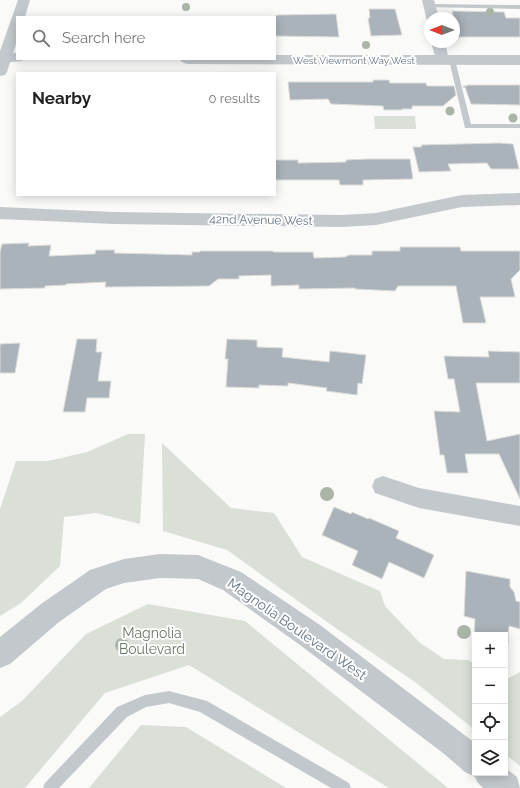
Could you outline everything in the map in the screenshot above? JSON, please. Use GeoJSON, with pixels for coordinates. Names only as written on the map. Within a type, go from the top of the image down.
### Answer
{"type":"FeatureCollection","features":[{"type":"Feature","properties":{"kind":"street"},"geometry":{"type":"LineString","coordinates":[[18,16],[24,0]]}},
{"type":"Feature","properties":{"kind":"street"},"geometry":{"type":"LineString","coordinates":[[5,62],[16,24]]}},
{"type":"Feature","properties":{"kind":"street"},"geometry":{"type":"LineString","coordinates":[[441,48],[447,60]]}},
{"type":"Feature","properties":{"kind":"street","name":"West Viewmont Way West"},"geometry":{"type":"LineString","coordinates":[[276,59],[520,60]]}},
{"type":"Feature","properties":{"kind":"street","name":"42nd Avenue West"},"geometry":{"type":"LineString","coordinates":[[0,213],[114,218],[341,221],[383,218],[462,201],[520,199]]}},
{"type":"Feature","properties":{"kind":"street"},"geometry":{"type":"LineString","coordinates":[[383,486],[419,498],[520,516]]}},
{"type":"Feature","properties":{"kind":"street","name":"Magnolia Boulevard West"},"geometry":{"type":"LineString","coordinates":[[0,654],[50,613],[99,579],[124,571],[160,566],[198,567],[232,581],[310,635],[453,743],[472,759]]}},
{"type":"Feature","properties":{"kind":"street"},"geometry":{"type":"LineString","coordinates":[[492,776],[506,788]]}},
{"type":"Feature","properties":{"kind":"lane"},"geometry":{"type":"LineString","coordinates":[[430,8],[520,7]]}},
{"type":"Feature","properties":{"kind":"lane"},"geometry":{"type":"LineString","coordinates":[[447,60],[468,126],[520,126]]}},
{"type":"Feature","properties":{"kind":"lane"},"geometry":{"type":"LineString","coordinates":[[50,788],[122,712],[145,701],[169,697],[202,706],[344,788]]}},
{"type":"Feature","properties":{"kind":"green space"},"geometry":{"type":"Polygon","coordinates":[[[374,116],[415,116],[416,129],[375,129],[374,116]]]}},
{"type":"Feature","properties":{"kind":"green space"},"geometry":{"type":"Polygon","coordinates":[[[128,434],[145,434],[140,524],[96,513],[64,517],[60,566],[21,603],[0,616],[0,509],[16,461],[48,461],[87,452],[128,434]]]}},
{"type":"Feature","properties":{"kind":"green space"},"geometry":{"type":"Polygon","coordinates":[[[162,443],[231,508],[274,513],[302,557],[380,591],[385,606],[419,642],[444,659],[468,660],[472,662],[472,728],[415,682],[337,629],[227,550],[163,531],[162,443]]]}},
{"type":"Feature","properties":{"kind":"green space","name":"Magnolia Boulevard"},"geometry":{"type":"Polygon","coordinates":[[[148,604],[245,621],[448,788],[389,788],[189,665],[105,693],[25,788],[0,788],[0,717],[22,701],[86,634],[148,604]]]}},
{"type":"Feature","properties":{"kind":"green space"},"geometry":{"type":"Polygon","coordinates":[[[520,672],[520,766],[508,756],[508,678],[520,672]]]}},
{"type":"Feature","properties":{"kind":"green space"},"geometry":{"type":"Polygon","coordinates":[[[141,725],[186,727],[286,788],[89,788],[141,725]]]}},
{"type":"Feature","properties":{"kind":"building"},"geometry":{"type":"Polygon","coordinates":[[[369,9],[395,9],[402,35],[371,36],[368,18],[370,18],[369,9]]]}},
{"type":"Feature","properties":{"kind":"building"},"geometry":{"type":"Polygon","coordinates":[[[452,11],[504,12],[506,18],[520,18],[520,37],[460,37],[460,12],[452,11]]]}},
{"type":"Feature","properties":{"kind":"building"},"geometry":{"type":"Polygon","coordinates":[[[336,14],[339,37],[276,36],[275,16],[336,14]]]}},
{"type":"Feature","properties":{"kind":"building"},"geometry":{"type":"Polygon","coordinates":[[[373,80],[389,80],[390,83],[426,83],[427,86],[454,86],[456,95],[443,106],[412,106],[412,109],[402,110],[384,110],[383,106],[331,104],[328,99],[290,100],[288,82],[373,82],[373,80]]]}},
{"type":"Feature","properties":{"kind":"building"},"geometry":{"type":"Polygon","coordinates":[[[520,85],[520,105],[471,104],[465,87],[464,88],[463,86],[520,85]]]}},
{"type":"Feature","properties":{"kind":"building"},"geometry":{"type":"Polygon","coordinates":[[[513,144],[519,169],[491,169],[487,163],[448,164],[451,171],[419,172],[413,147],[422,147],[421,145],[513,144]]]}},
{"type":"Feature","properties":{"kind":"building"},"geometry":{"type":"Polygon","coordinates":[[[410,159],[413,179],[363,180],[363,185],[340,185],[339,180],[276,180],[276,160],[298,160],[298,163],[346,162],[346,160],[410,159]]]}},
{"type":"Feature","properties":{"kind":"building"},"geometry":{"type":"Polygon","coordinates":[[[29,243],[28,246],[51,245],[49,256],[95,254],[96,250],[115,250],[114,253],[192,255],[192,252],[200,251],[273,251],[313,252],[314,258],[372,255],[372,251],[400,251],[400,247],[460,247],[461,251],[520,251],[520,270],[511,279],[515,297],[480,297],[486,323],[463,323],[456,286],[398,286],[395,291],[355,288],[299,289],[299,285],[271,286],[271,275],[239,276],[239,279],[218,279],[209,286],[105,287],[106,282],[45,286],[45,288],[0,289],[0,252],[2,244],[29,243]]]}},
{"type":"Feature","properties":{"kind":"building"},"geometry":{"type":"Polygon","coordinates":[[[77,339],[97,339],[96,352],[102,352],[98,381],[111,381],[109,398],[87,398],[85,412],[63,412],[77,339]]]}},
{"type":"Feature","properties":{"kind":"building"},"geometry":{"type":"Polygon","coordinates":[[[227,339],[257,340],[257,347],[283,348],[282,357],[329,362],[330,351],[366,355],[362,384],[358,383],[357,395],[326,391],[327,388],[288,383],[288,386],[259,385],[259,388],[226,387],[228,359],[225,359],[227,339]]]}},
{"type":"Feature","properties":{"kind":"building"},"geometry":{"type":"Polygon","coordinates":[[[20,343],[15,373],[0,373],[0,344],[20,343]]]}},
{"type":"Feature","properties":{"kind":"building"},"geometry":{"type":"Polygon","coordinates":[[[488,351],[520,352],[520,383],[476,383],[487,441],[520,434],[520,499],[499,454],[465,454],[468,473],[447,473],[444,455],[440,455],[434,411],[460,412],[454,379],[448,379],[444,356],[489,357],[488,351]]]}},
{"type":"Feature","properties":{"kind":"building"},"geometry":{"type":"Polygon","coordinates":[[[334,507],[351,514],[352,512],[368,519],[369,518],[399,531],[396,538],[434,555],[424,578],[389,562],[382,579],[352,565],[358,551],[322,535],[334,507]]]}},
{"type":"Feature","properties":{"kind":"building"},"geometry":{"type":"Polygon","coordinates":[[[466,571],[510,579],[510,587],[514,592],[516,601],[520,602],[520,629],[509,626],[508,646],[508,632],[474,632],[475,619],[464,616],[466,571]]]}}]}
